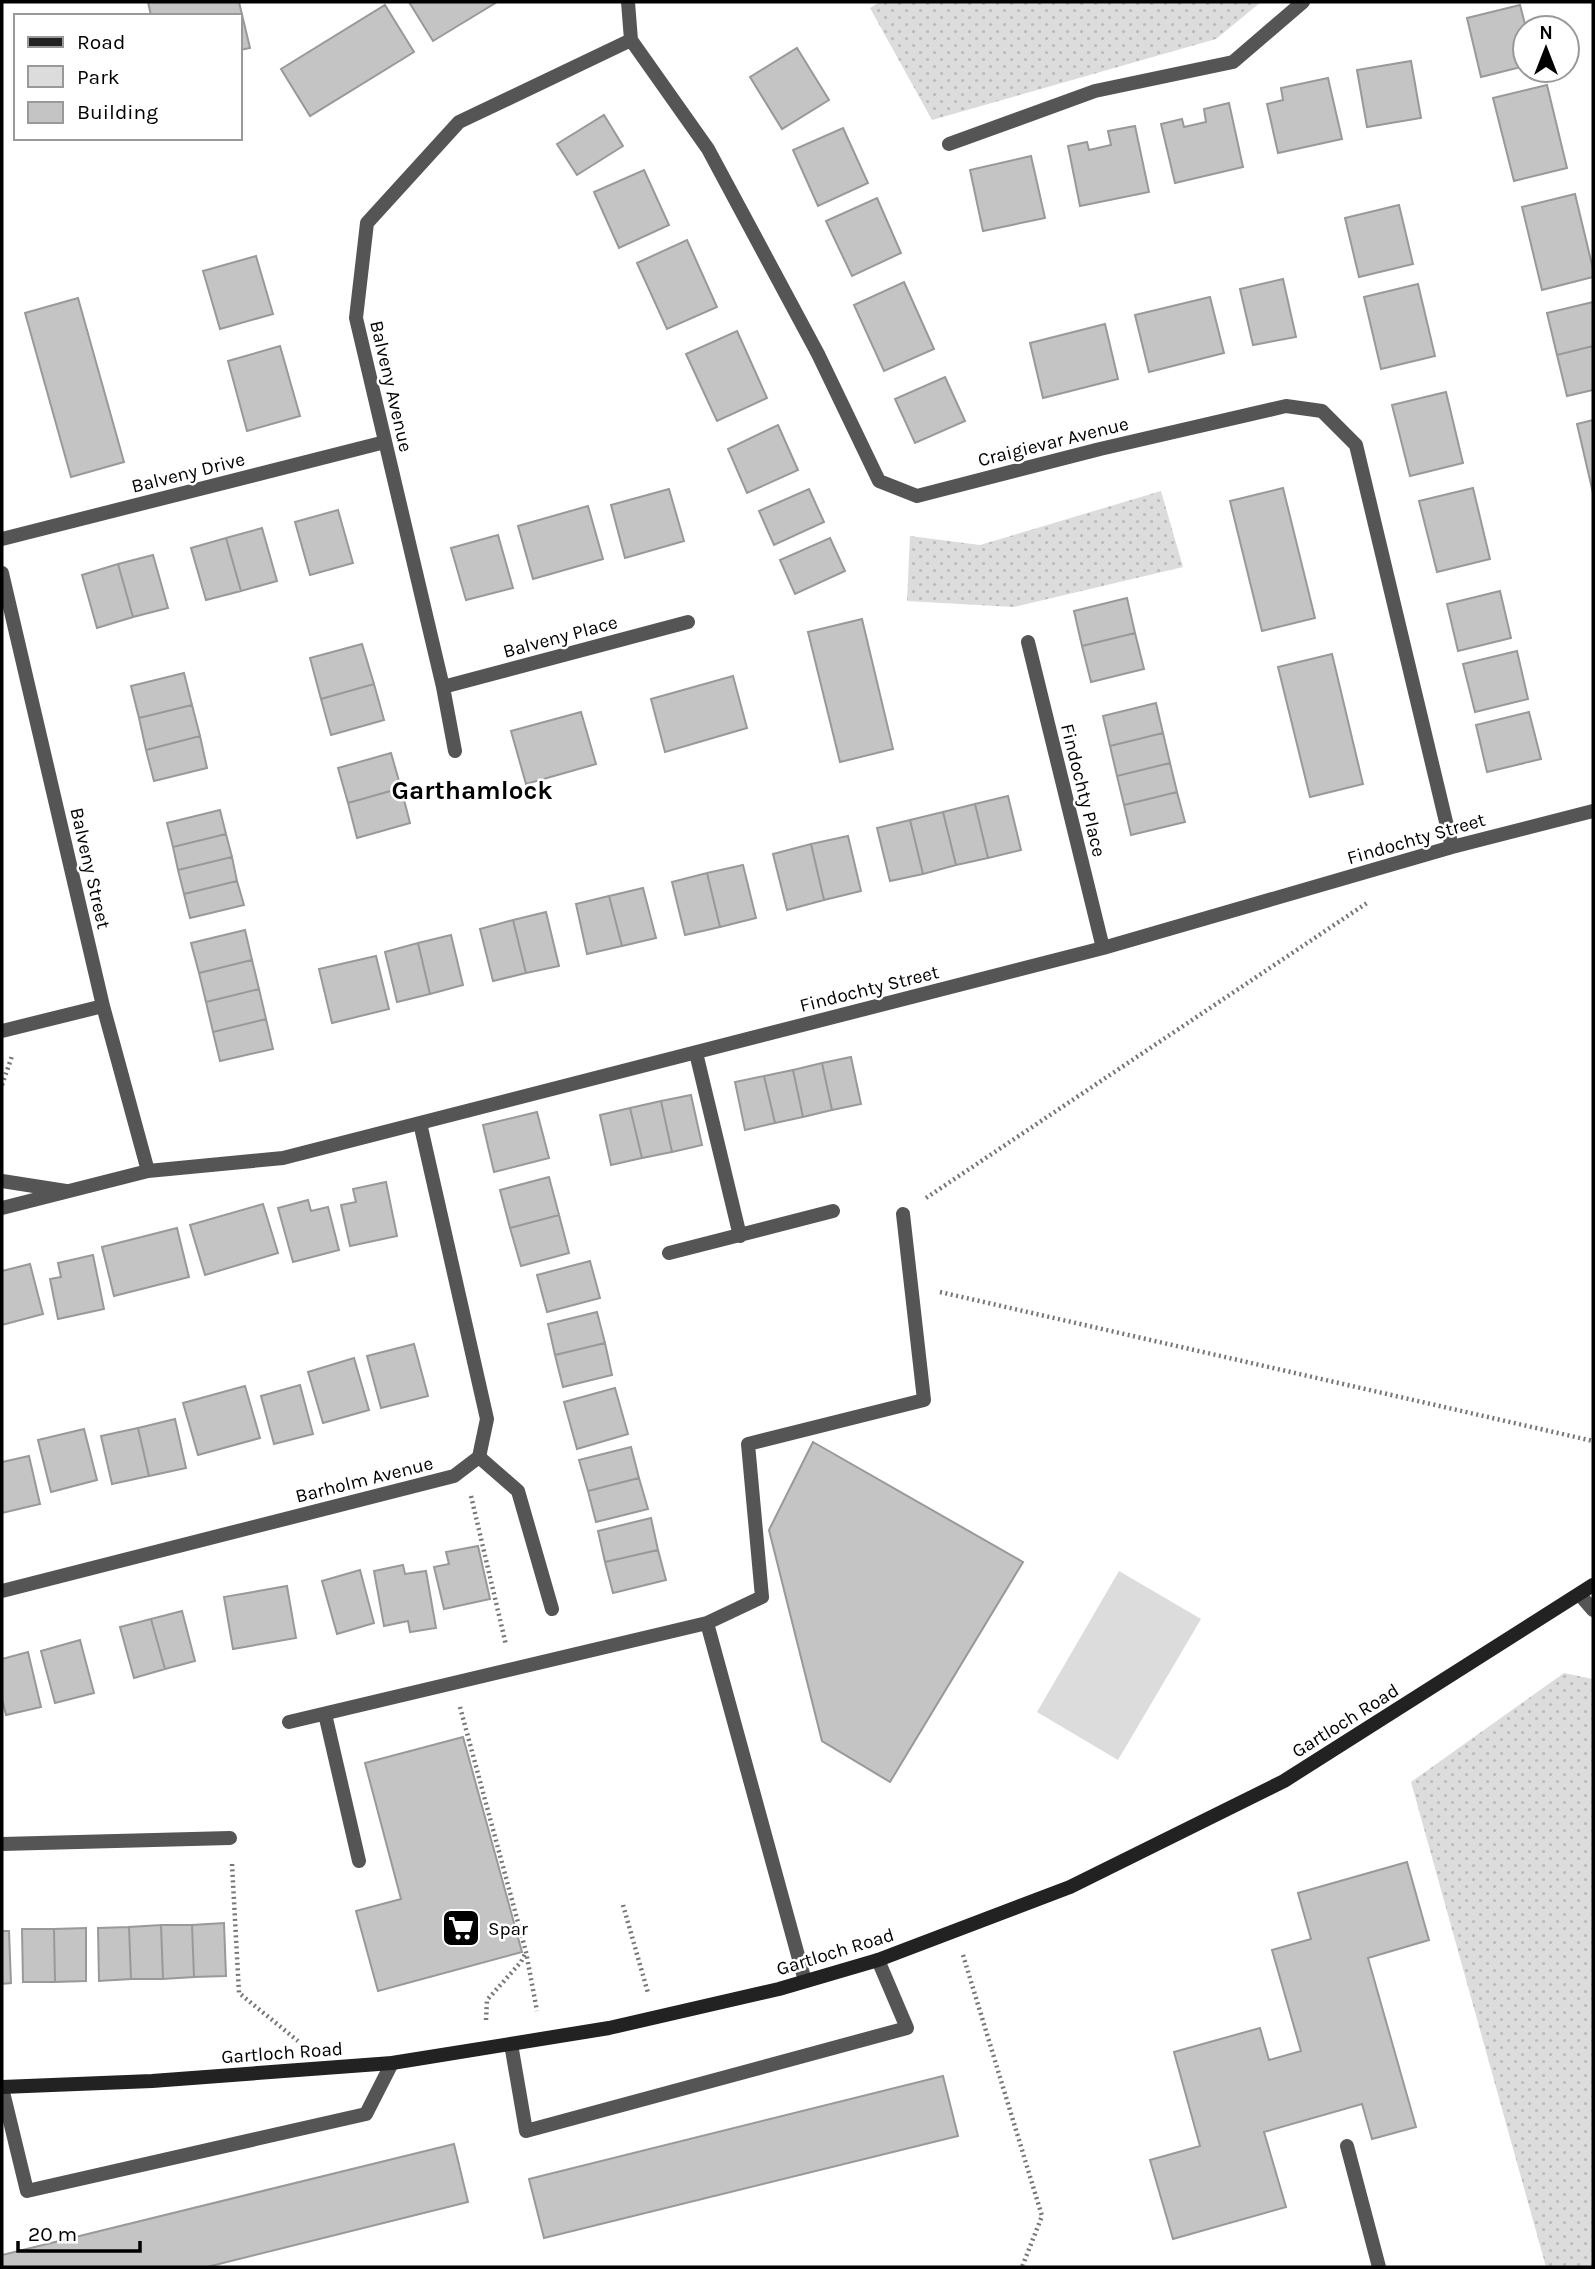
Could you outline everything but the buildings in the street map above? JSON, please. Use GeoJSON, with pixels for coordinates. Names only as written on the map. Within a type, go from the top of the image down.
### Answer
{"type":"FeatureCollection","features":[{"type":"Feature","properties":{"kind":"main road","name":"Gartloch Road"},"geometry":{"type":"LineString","coordinates":[[2,2087],[152,2081],[392,2063],[544,2039],[654,2017],[878,1961],[1070,1887],[1284,1782],[1593,1585]]}},
{"type":"Feature","properties":{"kind":"street"},"geometry":{"type":"LineString","coordinates":[[628,2],[631,40]]}},
{"type":"Feature","properties":{"kind":"street"},"geometry":{"type":"LineString","coordinates":[[949,144],[1095,91],[1233,62],[1303,2]]}},
{"type":"Feature","properties":{"kind":"street","name":"Balveny Avenue"},"geometry":{"type":"LineString","coordinates":[[455,751],[443,687],[356,318],[367,223],[459,122],[631,40]]}},
{"type":"Feature","properties":{"kind":"street","name":"Craigievar Avenue"},"geometry":{"type":"LineString","coordinates":[[631,40],[708,149],[818,354],[878,481],[918,496],[1100,449],[1286,407],[1322,411],[1356,445],[1452,846]]}},
{"type":"Feature","properties":{"kind":"street","name":"Balveny Drive"},"geometry":{"type":"LineString","coordinates":[[2,539],[384,442]]}},
{"type":"Feature","properties":{"kind":"street","name":"Balveny Street"},"geometry":{"type":"LineString","coordinates":[[2,573],[103,1006],[148,1171]]}},
{"type":"Feature","properties":{"kind":"street","name":"Balveny Place"},"geometry":{"type":"LineString","coordinates":[[443,687],[688,622]]}},
{"type":"Feature","properties":{"kind":"street","name":"Findochty Place"},"geometry":{"type":"LineString","coordinates":[[1028,642],[1103,947]]}},
{"type":"Feature","properties":{"kind":"street","name":"Findochty Street"},"geometry":{"type":"LineString","coordinates":[[2,1208],[148,1171],[283,1158],[1103,947],[1452,846],[1593,811]]}},
{"type":"Feature","properties":{"kind":"street"},"geometry":{"type":"LineString","coordinates":[[2,1031],[103,1006]]}},
{"type":"Feature","properties":{"kind":"street"},"geometry":{"type":"LineString","coordinates":[[696,1053],[740,1236]]}},
{"type":"Feature","properties":{"kind":"street"},"geometry":{"type":"LineString","coordinates":[[420,1123],[487,1419],[480,1457],[518,1491],[552,1609]]}},
{"type":"Feature","properties":{"kind":"street"},"geometry":{"type":"LineString","coordinates":[[2,1181],[69,1191]]}},
{"type":"Feature","properties":{"kind":"street"},"geometry":{"type":"LineString","coordinates":[[668,1253],[833,1211]]}},
{"type":"Feature","properties":{"kind":"street"},"geometry":{"type":"LineString","coordinates":[[289,1723],[707,1623],[762,1597],[748,1444],[924,1400],[903,1214]]}},
{"type":"Feature","properties":{"kind":"street","name":"Barholm Avenue"},"geometry":{"type":"LineString","coordinates":[[2,1591],[454,1476],[480,1457]]}},
{"type":"Feature","properties":{"kind":"street"},"geometry":{"type":"LineString","coordinates":[[1580,1595],[1593,1610]]}},
{"type":"Feature","properties":{"kind":"street"},"geometry":{"type":"LineString","coordinates":[[707,1623],[805,1981]]}},
{"type":"Feature","properties":{"kind":"street"},"geometry":{"type":"LineString","coordinates":[[325,1714],[359,1861]]}},
{"type":"Feature","properties":{"kind":"street"},"geometry":{"type":"LineString","coordinates":[[2,1844],[230,1838]]}},
{"type":"Feature","properties":{"kind":"street"},"geometry":{"type":"LineString","coordinates":[[511,2044],[526,2131],[907,2028],[878,1961]]}},
{"type":"Feature","properties":{"kind":"street"},"geometry":{"type":"LineString","coordinates":[[2,2087],[27,2191],[366,2114],[392,2063]]}},
{"type":"Feature","properties":{"kind":"street"},"geometry":{"type":"LineString","coordinates":[[1348,2146],[1378,2267]]}},
{"type":"Feature","properties":{"kind":"path"},"geometry":{"type":"LineString","coordinates":[[903,1214],[1372,900]]}},
{"type":"Feature","properties":{"kind":"path"},"geometry":{"type":"LineString","coordinates":[[912,1286],[1593,1441]]}},
{"type":"Feature","properties":{"kind":"path"},"geometry":{"type":"LineString","coordinates":[[465,1468],[512,1670]]}},
{"type":"Feature","properties":{"kind":"path"},"geometry":{"type":"LineString","coordinates":[[454,1683],[526,1952],[544,2039]]}},
{"type":"Feature","properties":{"kind":"path"},"geometry":{"type":"LineString","coordinates":[[230,1838],[239,1993],[331,2068]]}},
{"type":"Feature","properties":{"kind":"path"},"geometry":{"type":"LineString","coordinates":[[623,1905],[654,2017]]}},
{"type":"Feature","properties":{"kind":"path"},"geometry":{"type":"LineString","coordinates":[[956,1931],[1042,2216],[1022,2267]]}},
{"type":"Feature","properties":{"kind":"path"},"geometry":{"type":"LineString","coordinates":[[486,2048],[487,2000],[521,1962],[526,1952]]}},
{"type":"Feature","properties":{"kind":"green space"},"geometry":{"type":"Polygon","coordinates":[[[880,2],[1261,2],[1216,39],[932,120],[870,8],[880,2]]]}},
{"type":"Feature","properties":{"kind":"green space"},"geometry":{"type":"Polygon","coordinates":[[[1161,491],[1183,567],[1014,607],[907,601],[910,536],[980,545],[1161,491]]]}},
{"type":"Feature","properties":{"kind":"green space"},"geometry":{"type":"Polygon","coordinates":[[[1119,1571],[1201,1619],[1118,1760],[1037,1712],[1119,1571]]]}},
{"type":"Feature","properties":{"kind":"green space"},"geometry":{"type":"Polygon","coordinates":[[[1564,1673],[1593,1679],[1593,2267],[1546,2267],[1411,1782],[1564,1673]]]}},
{"type":"Feature","properties":{"kind":"place","name":"Spar"},"geometry":{"type":"Point","coordinates":[461,1928]}},
{"type":"Feature","properties":{"kind":"district","name":"Garthamlock"},"geometry":{"type":"Point","coordinates":[472,790]}}]}
